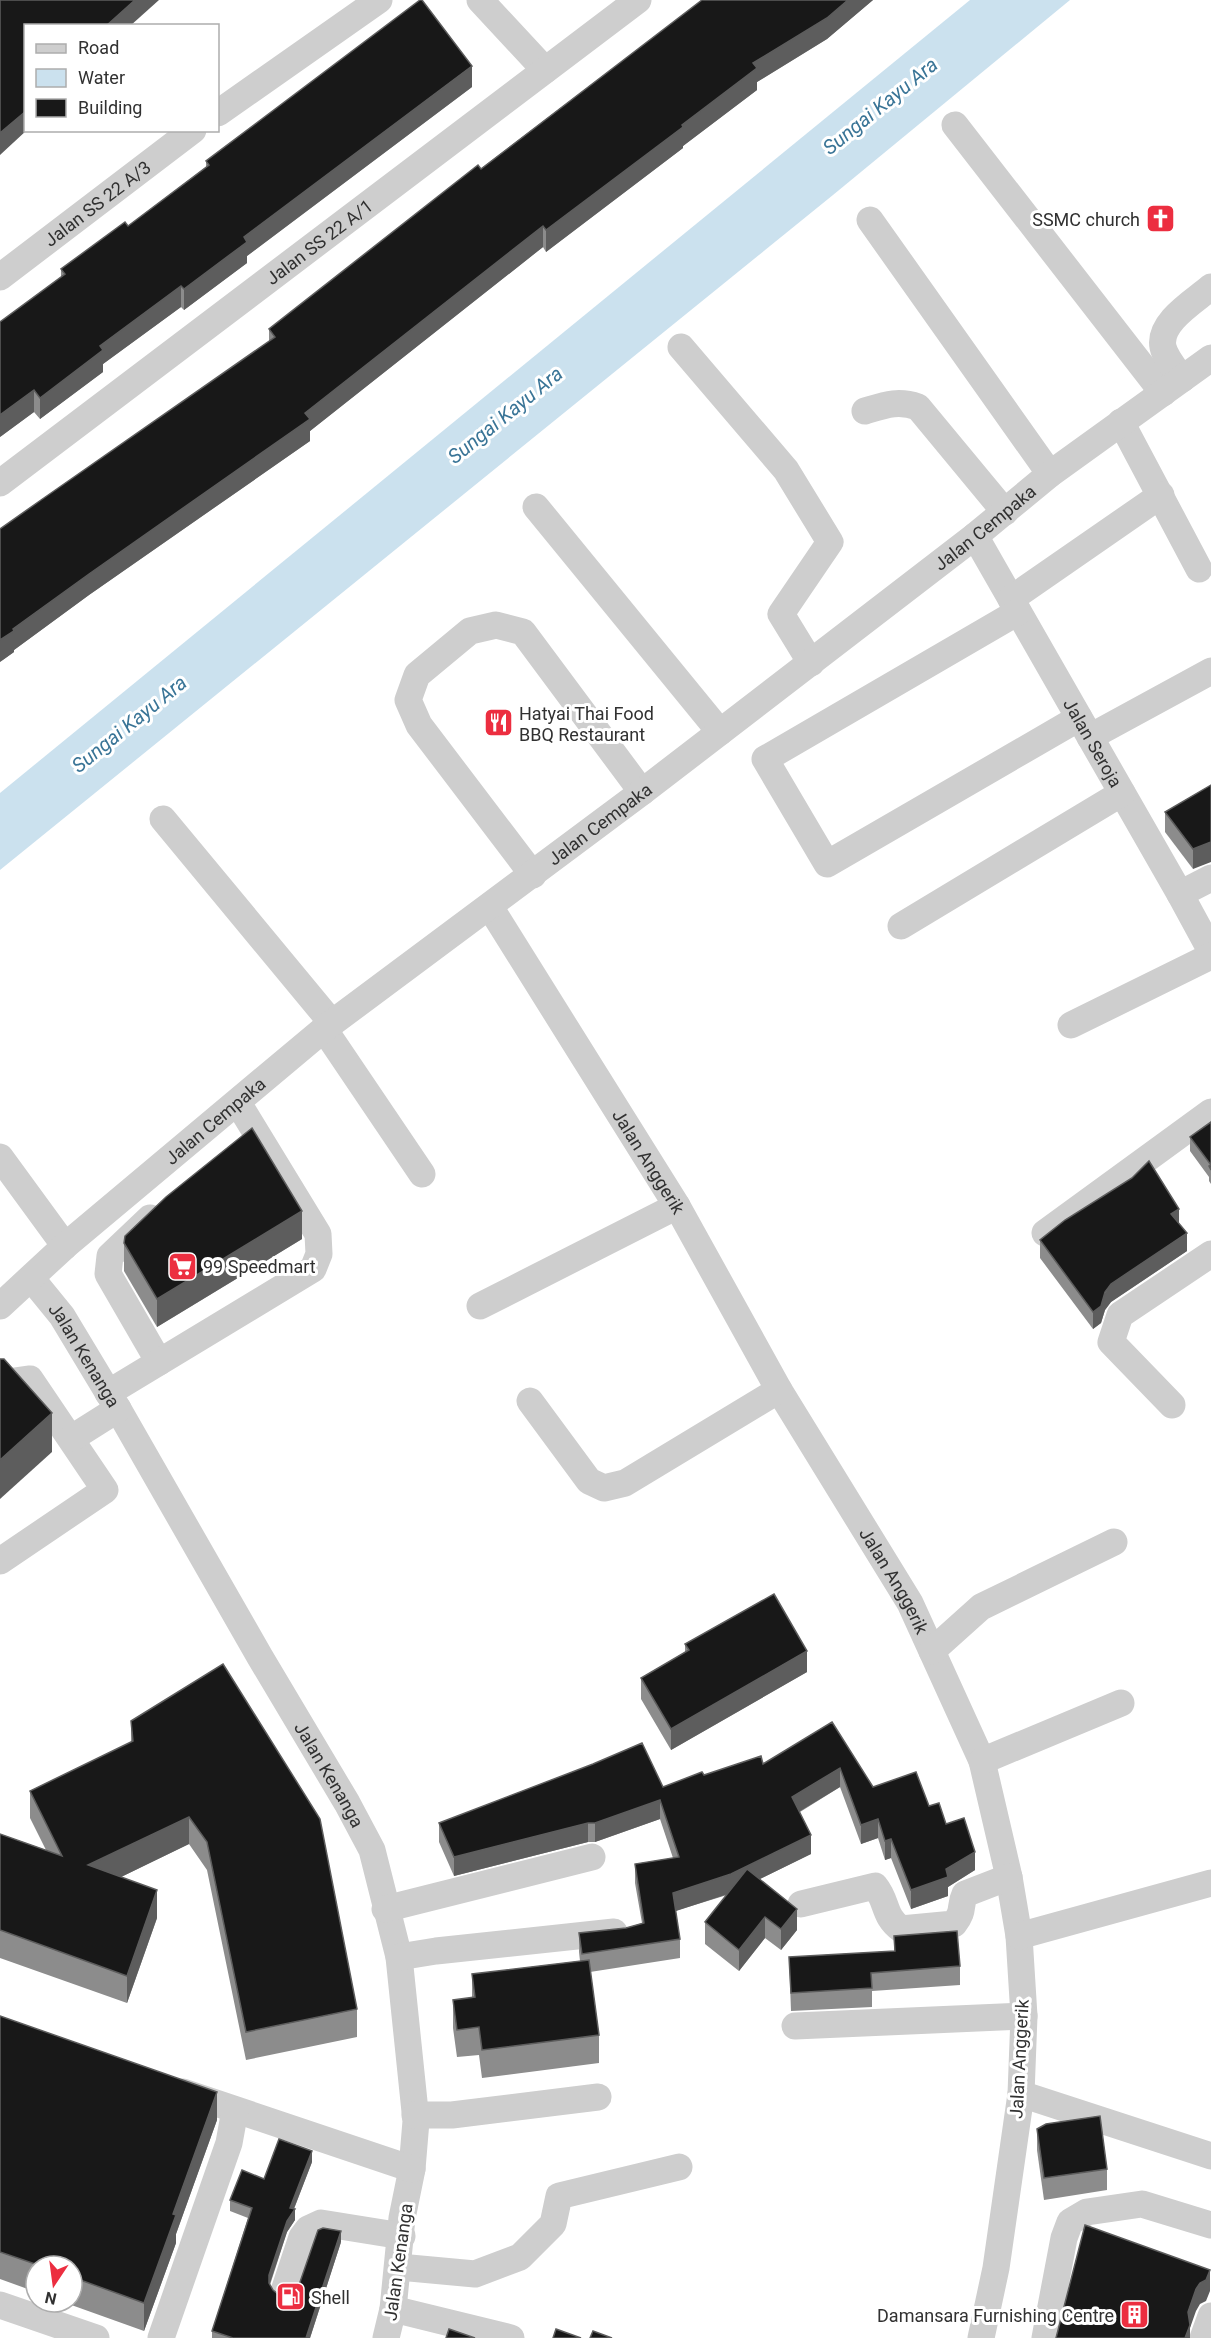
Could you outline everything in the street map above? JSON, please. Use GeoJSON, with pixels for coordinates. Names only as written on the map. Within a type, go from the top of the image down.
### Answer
{"type":"FeatureCollection","features":[{"type":"Feature","properties":{"kind":"street"},"geometry":{"type":"LineString","coordinates":[[219,112],[379,0]]}},
{"type":"Feature","properties":{"kind":"street"},"geometry":{"type":"LineString","coordinates":[[480,0],[545,70]]}},
{"type":"Feature","properties":{"kind":"street","name":"Jalan SS 22 A/1"},"geometry":{"type":"LineString","coordinates":[[0,483],[638,0]]}},
{"type":"Feature","properties":{"kind":"street"},"geometry":{"type":"LineString","coordinates":[[955,125],[1172,386]]}},
{"type":"Feature","properties":{"kind":"street","name":"Jalan SS 22 A/3"},"geometry":{"type":"LineString","coordinates":[[0,277],[190,132]]}},
{"type":"Feature","properties":{"kind":"street"},"geometry":{"type":"LineString","coordinates":[[870,220],[1050,474]]}},
{"type":"Feature","properties":{"kind":"street"},"geometry":{"type":"LineString","coordinates":[[1172,386],[1163,347],[1164,331],[1172,321],[1211,287]]}},
{"type":"Feature","properties":{"kind":"street"},"geometry":{"type":"LineString","coordinates":[[681,347],[786,470],[830,542],[781,614],[811,663]]}},
{"type":"Feature","properties":{"kind":"street","name":"Jalan Cempaka"},"geometry":{"type":"LineString","coordinates":[[0,1306],[65,1246],[328,1026],[533,875],[811,663],[975,536],[1050,474],[1211,358]]}},
{"type":"Feature","properties":{"kind":"street"},"geometry":{"type":"LineString","coordinates":[[865,411],[895,402],[918,407],[1005,512]]}},
{"type":"Feature","properties":{"kind":"street"},"geometry":{"type":"LineString","coordinates":[[1121,422],[1199,569]]}},
{"type":"Feature","properties":{"kind":"street"},"geometry":{"type":"LineString","coordinates":[[1161,495],[1015,605],[765,759],[827,864],[1085,727],[1211,671]]}},
{"type":"Feature","properties":{"kind":"street"},"geometry":{"type":"LineString","coordinates":[[536,507],[720,732]]}},
{"type":"Feature","properties":{"kind":"street","name":"Jalan Seroja"},"geometry":{"type":"LineString","coordinates":[[975,536],[1211,951]]}},
{"type":"Feature","properties":{"kind":"street"},"geometry":{"type":"LineString","coordinates":[[533,875],[419,725],[408,700],[417,675],[470,631],[496,625],[523,632],[642,792]]}},
{"type":"Feature","properties":{"kind":"street"},"geometry":{"type":"LineString","coordinates":[[901,926],[1122,793]]}},
{"type":"Feature","properties":{"kind":"street"},"geometry":{"type":"LineString","coordinates":[[163,819],[328,1026],[422,1174]]}},
{"type":"Feature","properties":{"kind":"street"},"geometry":{"type":"LineString","coordinates":[[1180,894],[1211,878]]}},
{"type":"Feature","properties":{"kind":"street","name":"Jalan Anggerik"},"geometry":{"type":"LineString","coordinates":[[489,907],[676,1206],[779,1390],[910,1603],[982,1761],[1009,1876],[1019,1936],[1024,2016],[1021,2094],[996,2268],[981,2338]]}},
{"type":"Feature","properties":{"kind":"street"},"geometry":{"type":"LineString","coordinates":[[1071,1025],[1211,956]]}},
{"type":"Feature","properties":{"kind":"street"},"geometry":{"type":"LineString","coordinates":[[72,1438],[159,1362],[313,1269],[319,1254],[318,1234],[247,1140],[238,1102]]}},
{"type":"Feature","properties":{"kind":"street"},"geometry":{"type":"LineString","coordinates":[[1045,1233],[1211,1112]]}},
{"type":"Feature","properties":{"kind":"street"},"geometry":{"type":"LineString","coordinates":[[0,1157],[65,1246]]}},
{"type":"Feature","properties":{"kind":"street"},"geometry":{"type":"LineString","coordinates":[[159,1362],[108,1274],[110,1256],[165,1206]]}},
{"type":"Feature","properties":{"kind":"street"},"geometry":{"type":"LineString","coordinates":[[480,1306],[676,1206]]}},
{"type":"Feature","properties":{"kind":"street"},"geometry":{"type":"LineString","coordinates":[[1172,1405],[1112,1342],[1119,1315],[1211,1254]]}},
{"type":"Feature","properties":{"kind":"street","name":"Jalan Kenanga"},"geometry":{"type":"LineString","coordinates":[[31,1278],[62,1316],[113,1401],[347,1803],[372,1850],[385,1909],[399,1957],[416,2115],[412,2169],[402,2218],[399,2267],[386,2338]]}},
{"type":"Feature","properties":{"kind":"street"},"geometry":{"type":"LineString","coordinates":[[0,1383],[30,1379],[105,1490],[0,1561]]}},
{"type":"Feature","properties":{"kind":"street"},"geometry":{"type":"LineString","coordinates":[[530,1401],[589,1481],[604,1488],[625,1483],[779,1390]]}},
{"type":"Feature","properties":{"kind":"street"},"geometry":{"type":"LineString","coordinates":[[932,1651],[981,1607],[1114,1542]]}},
{"type":"Feature","properties":{"kind":"street"},"geometry":{"type":"LineString","coordinates":[[982,1761],[1121,1703]]}},
{"type":"Feature","properties":{"kind":"street"},"geometry":{"type":"LineString","coordinates":[[385,1909],[592,1857]]}},
{"type":"Feature","properties":{"kind":"street"},"geometry":{"type":"LineString","coordinates":[[801,1904],[875,1886],[883,1895],[891,1922],[901,1929],[954,1924],[962,1914],[962,1899],[965,1894],[1009,1876]]}},
{"type":"Feature","properties":{"kind":"street"},"geometry":{"type":"LineString","coordinates":[[1019,1936],[1211,1883]]}},
{"type":"Feature","properties":{"kind":"street"},"geometry":{"type":"LineString","coordinates":[[399,1957],[436,1950],[624,1931]]}},
{"type":"Feature","properties":{"kind":"street"},"geometry":{"type":"LineString","coordinates":[[795,2026],[1024,2016]]}},
{"type":"Feature","properties":{"kind":"street"},"geometry":{"type":"LineString","coordinates":[[157,2082],[412,2169]]}},
{"type":"Feature","properties":{"kind":"street"},"geometry":{"type":"LineString","coordinates":[[1021,2094],[1211,2156]]}},
{"type":"Feature","properties":{"kind":"street"},"geometry":{"type":"LineString","coordinates":[[416,2115],[452,2115],[598,2097]]}},
{"type":"Feature","properties":{"kind":"street"},"geometry":{"type":"LineString","coordinates":[[161,2338],[230,2143],[235,2110]]}},
{"type":"Feature","properties":{"kind":"street"},"geometry":{"type":"LineString","coordinates":[[399,2267],[475,2274],[519,2257],[553,2224],[558,2196],[679,2167]]}},
{"type":"Feature","properties":{"kind":"street"},"geometry":{"type":"LineString","coordinates":[[1045,2338],[1064,2238],[1070,2222],[1087,2212],[1142,2204],[1211,2225]]}},
{"type":"Feature","properties":{"kind":"street"},"geometry":{"type":"LineString","coordinates":[[284,2291],[302,2237],[308,2229],[321,2223],[402,2236]]}},
{"type":"Feature","properties":{"kind":"street"},"geometry":{"type":"LineString","coordinates":[[0,2305],[96,2338]]}},
{"type":"Feature","properties":{"kind":"street"},"geometry":{"type":"LineString","coordinates":[[393,2309],[511,2338]]}},
{"type":"Feature","properties":{"kind":"street"},"geometry":{"type":"LineString","coordinates":[[1203,2338],[1211,2316]]}},
{"type":"Feature","properties":{"kind":"water","name":"Sungai Kayu Ara"},"geometry":{"type":"Polygon","coordinates":[[[970,0],[1070,0],[0,870],[0,793],[970,0]]]}},
{"type":"Feature","properties":{"kind":"building"},"geometry":{"type":"Polygon","coordinates":[[[0,0],[135,0],[108,24],[24,24],[24,113],[0,133],[0,0]]]}},
{"type":"Feature","properties":{"kind":"building"},"geometry":{"type":"Polygon","coordinates":[[[420,0],[472,66],[244,237],[247,242],[184,289],[181,286],[100,346],[103,350],[40,398],[34,390],[0,415],[0,322],[65,274],[61,269],[125,222],[128,226],[209,165],[206,161],[420,0]]]}},
{"type":"Feature","properties":{"kind":"building"},"geometry":{"type":"Polygon","coordinates":[[[702,0],[848,0],[827,18],[753,63],[757,68],[682,125],[683,127],[546,230],[543,226],[305,413],[310,419],[89,574],[0,640],[0,529],[275,337],[269,329],[478,165],[481,169],[702,0]]]}},
{"type":"Feature","properties":{"kind":"building"},"geometry":{"type":"Polygon","coordinates":[[[1211,785],[1211,842],[1193,849],[1165,812],[1211,785]]]}},
{"type":"Feature","properties":{"kind":"building"},"geometry":{"type":"Polygon","coordinates":[[[1211,1122],[1211,1165],[1190,1137],[1211,1122]]]}},
{"type":"Feature","properties":{"kind":"building"},"geometry":{"type":"Polygon","coordinates":[[[252,1128],[302,1211],[157,1299],[124,1243],[125,1236],[166,1197],[252,1128]]]}},
{"type":"Feature","properties":{"kind":"building"},"geometry":{"type":"Polygon","coordinates":[[[1149,1161],[1179,1209],[1171,1214],[1187,1233],[1111,1284],[1105,1292],[1101,1306],[1093,1312],[1040,1240],[1065,1220],[1132,1178],[1149,1161]]]}},
{"type":"Feature","properties":{"kind":"building"},"geometry":{"type":"Polygon","coordinates":[[[0,1359],[4,1359],[52,1413],[0,1460],[0,1359]]]}},
{"type":"Feature","properties":{"kind":"building"},"geometry":{"type":"Polygon","coordinates":[[[774,1594],[807,1651],[671,1729],[641,1678],[689,1650],[685,1644],[774,1594]]]}},
{"type":"Feature","properties":{"kind":"building"},"geometry":{"type":"Polygon","coordinates":[[[223,1664],[320,1819],[357,2009],[246,2032],[207,1842],[189,1817],[88,1865],[157,1890],[127,1976],[0,1930],[0,1834],[62,1856],[30,1791],[133,1741],[131,1721],[223,1664]]]}},
{"type":"Feature","properties":{"kind":"building"},"geometry":{"type":"Polygon","coordinates":[[[832,1722],[873,1787],[916,1772],[929,1806],[939,1803],[946,1824],[964,1818],[975,1852],[946,1869],[948,1877],[911,1890],[891,1839],[885,1841],[878,1819],[861,1825],[840,1768],[792,1797],[811,1835],[731,1874],[673,1893],[680,1939],[582,1954],[579,1933],[626,1928],[644,1923],[635,1864],[679,1857],[660,1800],[595,1823],[454,1857],[439,1823],[642,1743],[663,1787],[702,1772],[704,1775],[761,1756],[763,1764],[832,1722]]]}},
{"type":"Feature","properties":{"kind":"building"},"geometry":{"type":"Polygon","coordinates":[[[747,1869],[797,1909],[781,1929],[765,1917],[739,1950],[705,1922],[747,1869]]]}},
{"type":"Feature","properties":{"kind":"building"},"geometry":{"type":"Polygon","coordinates":[[[957,1931],[960,1966],[871,1973],[872,1988],[791,1993],[789,1957],[895,1951],[894,1936],[957,1931]]]}},
{"type":"Feature","properties":{"kind":"building"},"geometry":{"type":"Polygon","coordinates":[[[589,1960],[599,2035],[482,2050],[479,2027],[457,2030],[453,2000],[475,1997],[472,1974],[589,1960]]]}},
{"type":"Feature","properties":{"kind":"building"},"geometry":{"type":"Polygon","coordinates":[[[0,2016],[217,2092],[144,2303],[84,2281],[84,2254],[24,2254],[24,2260],[0,2252],[0,2016]]]}},
{"type":"Feature","properties":{"kind":"building"},"geometry":{"type":"Polygon","coordinates":[[[1100,2116],[1107,2169],[1044,2178],[1037,2129],[1046,2124],[1100,2116]]]}},
{"type":"Feature","properties":{"kind":"building"},"geometry":{"type":"Polygon","coordinates":[[[279,2139],[312,2151],[290,2208],[295,2209],[287,2221],[269,2275],[269,2283],[273,2290],[278,2294],[288,2295],[294,2292],[299,2285],[318,2230],[323,2228],[341,2231],[306,2338],[233,2338],[212,2331],[252,2208],[230,2200],[242,2170],[264,2179],[279,2139]]]}},
{"type":"Feature","properties":{"kind":"building","name":"Damansara Furnishing Centre"},"geometry":{"type":"Polygon","coordinates":[[[1085,2225],[1210,2270],[1206,2280],[1196,2289],[1188,2312],[1190,2325],[1185,2338],[1056,2338],[1085,2225]]]}},
{"type":"Feature","properties":{"kind":"building"},"geometry":{"type":"Polygon","coordinates":[[[449,2329],[475,2338],[446,2338],[449,2329]]]}},
{"type":"Feature","properties":{"kind":"building"},"geometry":{"type":"Polygon","coordinates":[[[556,2329],[581,2338],[553,2338],[556,2329]]]}},
{"type":"Feature","properties":{"kind":"building"},"geometry":{"type":"Polygon","coordinates":[[[593,2331],[612,2338],[590,2338],[593,2331]]]}},
{"type":"Feature","properties":{"kind":"place","name":"SSMC church"},"geometry":{"type":"Point","coordinates":[1161,219]}},
{"type":"Feature","properties":{"kind":"place","name":"Hatyai Thai Food BBQ Restaurant"},"geometry":{"type":"Point","coordinates":[498,723]}},
{"type":"Feature","properties":{"kind":"place","name":"99 Speedmart"},"geometry":{"type":"Point","coordinates":[182,1266]}},
{"type":"Feature","properties":{"kind":"place","name":"Shell"},"geometry":{"type":"Point","coordinates":[290,2297]}},
{"type":"Feature","properties":{"kind":"place","name":"Damansara Furnishing Centre"},"geometry":{"type":"Point","coordinates":[1135,2315]}}]}
